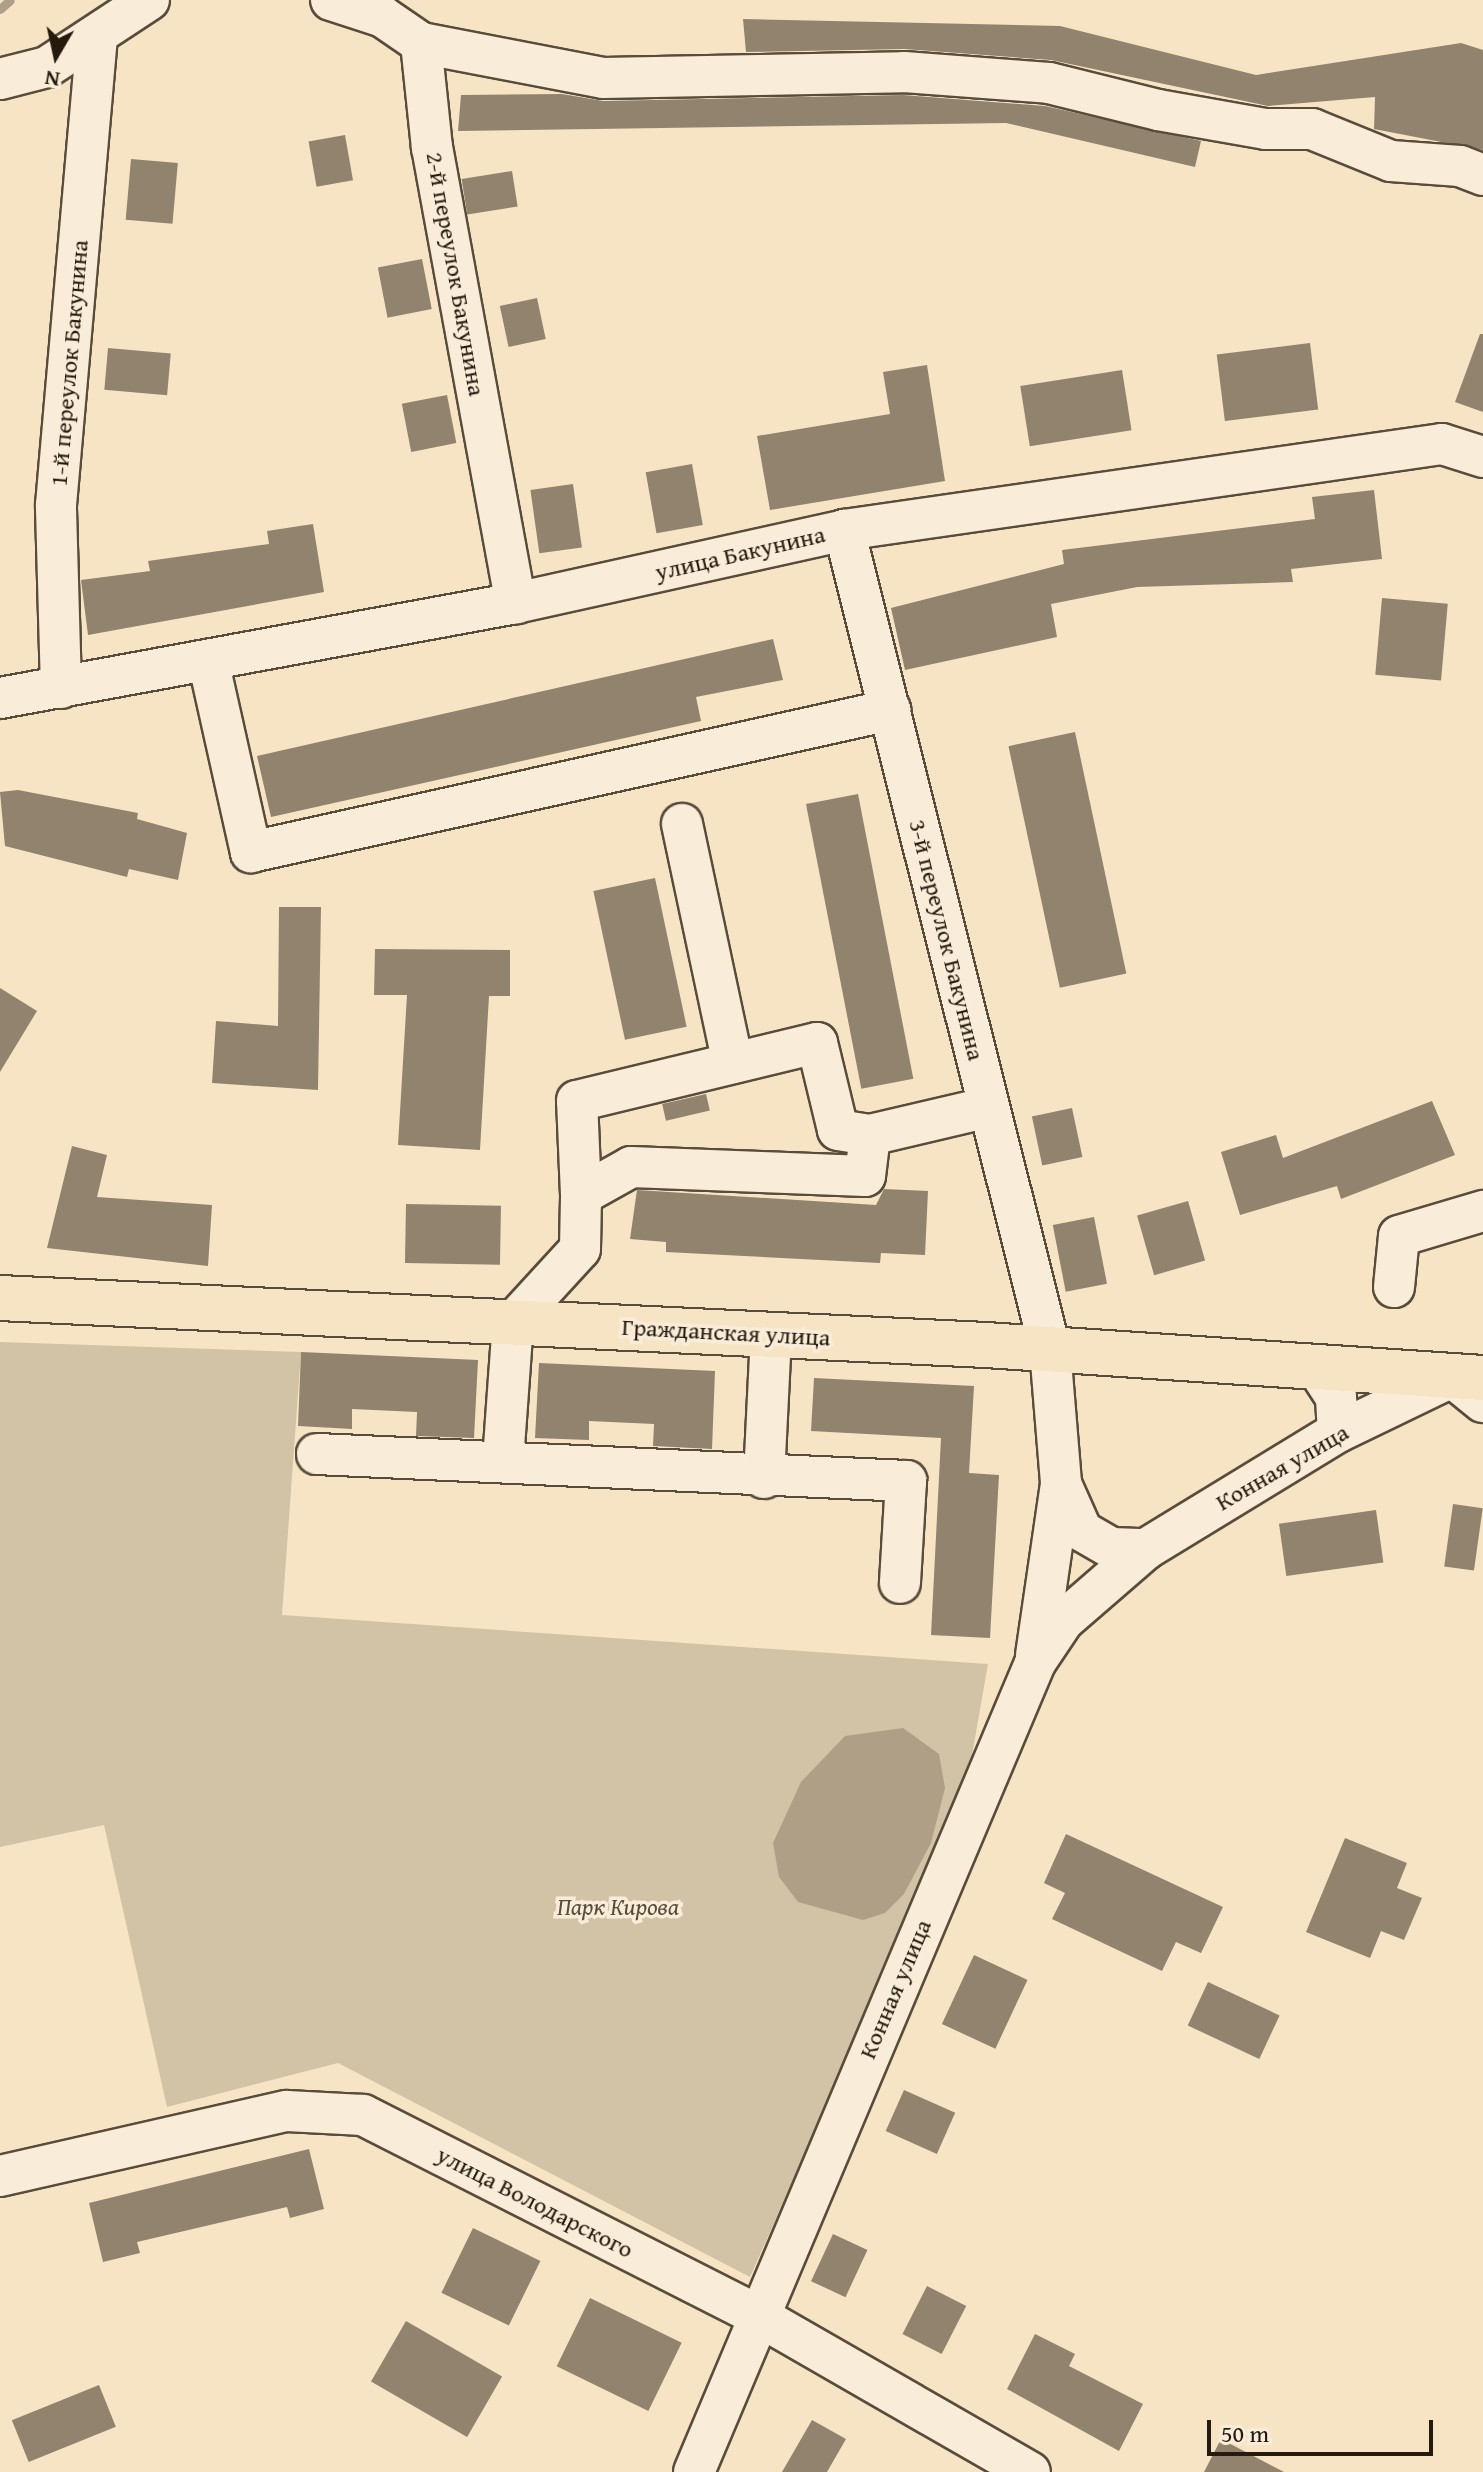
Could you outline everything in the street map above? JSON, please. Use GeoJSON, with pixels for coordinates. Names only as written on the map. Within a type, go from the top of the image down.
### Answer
{"type":"FeatureCollection","features":[{"type":"Feature","properties":{"kind":"main road","name":"Гражданская улица"},"geometry":{"type":"LineString","coordinates":[[0,1298],[514,1320],[1050,1349],[1317,1368],[1473,1386]]}},
{"type":"Feature","properties":{"kind":"street"},"geometry":{"type":"LineString","coordinates":[[0,79],[47,67],[97,39],[149,0]]}},
{"type":"Feature","properties":{"kind":"street"},"geometry":{"type":"LineString","coordinates":[[331,0],[383,17],[421,43],[603,78],[904,72],[1049,83],[1189,116],[1312,129],[1391,161],[1483,175]]}},
{"type":"Feature","properties":{"kind":"street","name":"1-й переулок Бакунина"},"geometry":{"type":"LineString","coordinates":[[61,688],[56,505],[97,39]]}},
{"type":"Feature","properties":{"kind":"street","name":"2-й переулок Бакунина"},"geometry":{"type":"LineString","coordinates":[[421,43],[432,147],[516,603]]}},
{"type":"Feature","properties":{"kind":"street","name":"улица Бакунина"},"geometry":{"type":"LineString","coordinates":[[0,698],[516,603],[844,530],[1442,444],[1483,457]]}},
{"type":"Feature","properties":{"kind":"street","name":"3-й переулок Бакунина"},"geometry":{"type":"LineString","coordinates":[[844,530],[1050,1349]]}},
{"type":"Feature","properties":{"kind":"street"},"geometry":{"type":"LineString","coordinates":[[208,660],[251,852],[890,710]]}},
{"type":"Feature","properties":{"kind":"street"},"geometry":{"type":"LineString","coordinates":[[682,824],[733,1063]]}},
{"type":"Feature","properties":{"kind":"street"},"geometry":{"type":"LineString","coordinates":[[503,1461],[514,1320],[580,1249],[577,1101],[817,1043],[838,1130],[870,1135],[989,1107]]}},
{"type":"Feature","properties":{"kind":"street"},"geometry":{"type":"LineString","coordinates":[[581,1195],[631,1167],[865,1176],[870,1135]]}},
{"type":"Feature","properties":{"kind":"street"},"geometry":{"type":"LineString","coordinates":[[1394,1287],[1399,1236],[1483,1211]]}},
{"type":"Feature","properties":{"kind":"street"},"geometry":{"type":"LineString","coordinates":[[764,1478],[771,1334]]}},
{"type":"Feature","properties":{"kind":"street","name":"Конная улица"},"geometry":{"type":"LineString","coordinates":[[1035,1663],[1061,1484],[1050,1349]]}},
{"type":"Feature","properties":{"kind":"street"},"geometry":{"type":"LineString","coordinates":[[1317,1368],[1336,1397],[1338,1432]]}},
{"type":"Feature","properties":{"kind":"street","name":"Конная улица"},"geometry":{"type":"LineString","coordinates":[[694,2472],[755,2314],[1035,1663],[1083,1598],[1146,1549],[1338,1432],[1473,1386]]}},
{"type":"Feature","properties":{"kind":"street"},"geometry":{"type":"LineString","coordinates":[[317,1454],[503,1461],[764,1478],[906,1481],[900,1583]]}},
{"type":"Feature","properties":{"kind":"street"},"geometry":{"type":"LineString","coordinates":[[1061,1484],[1082,1531],[1112,1548],[1146,1549]]}},
{"type":"Feature","properties":{"kind":"street","name":"улица Володарского"},"geometry":{"type":"LineString","coordinates":[[0,2176],[287,2111],[350,2112],[755,2314],[1030,2472]]}},
{"type":"Feature","properties":{"kind":"green space","name":"Парк Кирова"},"geometry":{"type":"Polygon","coordinates":[[[0,1342],[301,1352],[282,1615],[988,1664],[965,1795],[750,2277],[338,2063],[167,2107],[104,1825],[0,1847],[0,1342]]]}},
{"type":"Feature","properties":{"kind":"shaded area"},"geometry":{"type":"Polygon","coordinates":[[[903,1728],[939,1754],[945,1788],[931,1843],[904,1894],[885,1913],[863,1920],[798,1902],[779,1877],[773,1843],[801,1782],[845,1736],[903,1728]]]}},
{"type":"Feature","properties":{"kind":"building"},"geometry":{"type":"Polygon","coordinates":[[[743,19],[1060,26],[1256,75],[1461,43],[1483,50],[1483,150],[1374,129],[1375,97],[1268,106],[1051,60],[904,49],[746,52],[743,19]]]}},
{"type":"Feature","properties":{"kind":"building"},"geometry":{"type":"Polygon","coordinates":[[[562,94],[603,101],[903,95],[1045,106],[1201,141],[1195,167],[1006,123],[458,131],[461,95],[562,94]]]}},
{"type":"Feature","properties":{"kind":"building"},"geometry":{"type":"Polygon","coordinates":[[[345,135],[353,180],[317,187],[309,141],[345,135]]]}},
{"type":"Feature","properties":{"kind":"building"},"geometry":{"type":"Polygon","coordinates":[[[131,159],[178,163],[173,224],[126,220],[131,159]]]}},
{"type":"Feature","properties":{"kind":"building"},"geometry":{"type":"Polygon","coordinates":[[[512,171],[518,207],[467,215],[462,179],[512,171]]]}},
{"type":"Feature","properties":{"kind":"building"},"geometry":{"type":"Polygon","coordinates":[[[422,259],[432,309],[388,318],[378,268],[422,259]]]}},
{"type":"Feature","properties":{"kind":"building"},"geometry":{"type":"Polygon","coordinates":[[[537,298],[546,339],[509,347],[500,306],[537,298]]]}},
{"type":"Feature","properties":{"kind":"building"},"geometry":{"type":"Polygon","coordinates":[[[1480,334],[1483,334],[1483,412],[1455,402],[1480,334]]]}},
{"type":"Feature","properties":{"kind":"building"},"geometry":{"type":"Polygon","coordinates":[[[1310,343],[1318,410],[1225,421],[1217,354],[1310,343]]]}},
{"type":"Feature","properties":{"kind":"building"},"geometry":{"type":"Polygon","coordinates":[[[108,348],[171,353],[167,395],[104,390],[108,348]]]}},
{"type":"Feature","properties":{"kind":"building"},"geometry":{"type":"Polygon","coordinates":[[[927,365],[945,481],[770,510],[757,436],[890,414],[883,372],[927,365]]]}},
{"type":"Feature","properties":{"kind":"building"},"geometry":{"type":"Polygon","coordinates":[[[1122,370],[1132,430],[1030,446],[1020,386],[1122,370]]]}},
{"type":"Feature","properties":{"kind":"building"},"geometry":{"type":"Polygon","coordinates":[[[447,395],[456,443],[411,452],[402,404],[447,395]]]}},
{"type":"Feature","properties":{"kind":"building"},"geometry":{"type":"Polygon","coordinates":[[[692,464],[703,525],[656,533],[646,472],[692,464]]]}},
{"type":"Feature","properties":{"kind":"building"},"geometry":{"type":"Polygon","coordinates":[[[573,484],[582,547],[539,553],[530,490],[573,484]]]}},
{"type":"Feature","properties":{"kind":"building"},"geometry":{"type":"Polygon","coordinates":[[[1374,490],[1382,559],[1291,569],[1293,582],[1137,587],[1051,604],[1057,637],[905,670],[891,608],[1064,564],[1062,550],[1315,519],[1312,497],[1374,490]]]}},
{"type":"Feature","properties":{"kind":"building"},"geometry":{"type":"Polygon","coordinates":[[[313,524],[324,592],[88,635],[81,580],[150,571],[148,561],[269,544],[267,531],[313,524]]]}},
{"type":"Feature","properties":{"kind":"building"},"geometry":{"type":"Polygon","coordinates":[[[1382,598],[1448,604],[1441,680],[1375,675],[1382,598]]]}},
{"type":"Feature","properties":{"kind":"building"},"geometry":{"type":"Polygon","coordinates":[[[773,639],[783,680],[696,697],[701,721],[271,817],[257,756],[773,639]]]}},
{"type":"Feature","properties":{"kind":"building"},"geometry":{"type":"Polygon","coordinates":[[[1075,732],[1126,974],[1060,988],[1008,746],[1075,732]]]}},
{"type":"Feature","properties":{"kind":"building"},"geometry":{"type":"Polygon","coordinates":[[[18,790],[138,813],[137,819],[187,833],[178,880],[129,869],[127,877],[5,846],[0,792],[18,790]]]}},
{"type":"Feature","properties":{"kind":"building"},"geometry":{"type":"Polygon","coordinates":[[[858,794],[913,1079],[861,1089],[806,804],[858,794]]]}},
{"type":"Feature","properties":{"kind":"building"},"geometry":{"type":"Polygon","coordinates":[[[655,878],[687,1027],[625,1040],[593,891],[655,878]]]}},
{"type":"Feature","properties":{"kind":"building"},"geometry":{"type":"Polygon","coordinates":[[[279,907],[321,907],[318,1090],[212,1083],[216,1021],[278,1026],[279,907]]]}},
{"type":"Feature","properties":{"kind":"building"},"geometry":{"type":"Polygon","coordinates":[[[375,949],[510,950],[510,996],[489,996],[480,1150],[398,1145],[407,995],[374,995],[375,949]]]}},
{"type":"Feature","properties":{"kind":"building"},"geometry":{"type":"Polygon","coordinates":[[[0,988],[37,1011],[0,1072],[0,988]]]}},
{"type":"Feature","properties":{"kind":"building"},"geometry":{"type":"Polygon","coordinates":[[[706,1094],[710,1111],[666,1121],[662,1104],[706,1094]]]}},
{"type":"Feature","properties":{"kind":"building"},"geometry":{"type":"Polygon","coordinates":[[[1432,1101],[1455,1155],[1341,1199],[1337,1186],[1240,1215],[1221,1152],[1276,1135],[1283,1158],[1432,1101]]]}},
{"type":"Feature","properties":{"kind":"building"},"geometry":{"type":"Polygon","coordinates":[[[1072,1108],[1082,1157],[1042,1165],[1032,1117],[1072,1108]]]}},
{"type":"Feature","properties":{"kind":"building"},"geometry":{"type":"Polygon","coordinates":[[[72,1146],[107,1155],[97,1197],[212,1205],[208,1266],[47,1248],[72,1146]]]}},
{"type":"Feature","properties":{"kind":"building"},"geometry":{"type":"Polygon","coordinates":[[[884,1189],[928,1191],[925,1255],[881,1253],[880,1263],[666,1252],[666,1242],[630,1239],[637,1190],[876,1205],[884,1189]]]}},
{"type":"Feature","properties":{"kind":"building"},"geometry":{"type":"Polygon","coordinates":[[[1188,1201],[1205,1261],[1154,1275],[1137,1216],[1188,1201]]]}},
{"type":"Feature","properties":{"kind":"building"},"geometry":{"type":"Polygon","coordinates":[[[406,1204],[501,1206],[500,1265],[405,1263],[406,1204]]]}},
{"type":"Feature","properties":{"kind":"building"},"geometry":{"type":"Polygon","coordinates":[[[1094,1217],[1107,1284],[1066,1292],[1053,1225],[1094,1217]]]}},
{"type":"Feature","properties":{"kind":"building"},"geometry":{"type":"Polygon","coordinates":[[[301,1352],[478,1360],[474,1438],[416,1436],[417,1412],[352,1409],[352,1429],[298,1426],[301,1352]]]}},
{"type":"Feature","properties":{"kind":"building"},"geometry":{"type":"Polygon","coordinates":[[[539,1363],[715,1371],[712,1449],[653,1446],[654,1424],[589,1421],[589,1440],[535,1438],[539,1363]]]}},
{"type":"Feature","properties":{"kind":"building"},"geometry":{"type":"Polygon","coordinates":[[[814,1378],[974,1386],[969,1473],[999,1475],[990,1638],[931,1635],[941,1438],[811,1431],[814,1378]]]}},
{"type":"Feature","properties":{"kind":"building"},"geometry":{"type":"Polygon","coordinates":[[[1453,1504],[1483,1508],[1474,1571],[1444,1566],[1453,1504]]]}},
{"type":"Feature","properties":{"kind":"building"},"geometry":{"type":"Polygon","coordinates":[[[1376,1510],[1383,1562],[1286,1576],[1279,1524],[1376,1510]]]}},
{"type":"Feature","properties":{"kind":"building"},"geometry":{"type":"Polygon","coordinates":[[[1066,1834],[1223,1907],[1201,1953],[1176,1942],[1162,1971],[1052,1919],[1065,1893],[1044,1883],[1066,1834]]]}},
{"type":"Feature","properties":{"kind":"building"},"geometry":{"type":"Polygon","coordinates":[[[1345,1838],[1407,1863],[1397,1888],[1422,1898],[1404,1940],[1381,1931],[1370,1958],[1306,1932],[1345,1838]]]}},
{"type":"Feature","properties":{"kind":"building"},"geometry":{"type":"Polygon","coordinates":[[[974,1955],[1027,1980],[995,2049],[942,2024],[974,1955]]]}},
{"type":"Feature","properties":{"kind":"building"},"geometry":{"type":"Polygon","coordinates":[[[1208,1982],[1280,2015],[1259,2059],[1188,2026],[1208,1982]]]}},
{"type":"Feature","properties":{"kind":"building"},"geometry":{"type":"Polygon","coordinates":[[[904,2090],[955,2113],[937,2154],[886,2131],[904,2090]]]}},
{"type":"Feature","properties":{"kind":"building"},"geometry":{"type":"Polygon","coordinates":[[[309,2149],[324,2209],[290,2218],[287,2207],[137,2242],[140,2253],[103,2262],[89,2203],[309,2149]]]}},
{"type":"Feature","properties":{"kind":"building"},"geometry":{"type":"Polygon","coordinates":[[[473,2228],[540,2261],[509,2326],[441,2293],[473,2228]]]}},
{"type":"Feature","properties":{"kind":"building"},"geometry":{"type":"Polygon","coordinates":[[[833,2234],[867,2250],[845,2297],[811,2281],[833,2234]]]}},
{"type":"Feature","properties":{"kind":"building"},"geometry":{"type":"Polygon","coordinates":[[[927,2286],[966,2306],[942,2354],[902,2334],[927,2286]]]}},
{"type":"Feature","properties":{"kind":"building"},"geometry":{"type":"Polygon","coordinates":[[[590,2298],[682,2343],[648,2411],[557,2366],[590,2298]]]}},
{"type":"Feature","properties":{"kind":"building"},"geometry":{"type":"Polygon","coordinates":[[[406,2321],[502,2376],[467,2437],[371,2382],[406,2321]]]}},
{"type":"Feature","properties":{"kind":"building"},"geometry":{"type":"Polygon","coordinates":[[[1035,2334],[1075,2354],[1069,2366],[1143,2404],[1119,2451],[1007,2389],[1035,2334]]]}},
{"type":"Feature","properties":{"kind":"building"},"geometry":{"type":"Polygon","coordinates":[[[99,2385],[116,2427],[29,2462],[12,2420],[99,2385]]]}},
{"type":"Feature","properties":{"kind":"building"},"geometry":{"type":"Polygon","coordinates":[[[812,2420],[846,2439],[827,2472],[782,2472],[812,2420]]]}},
{"type":"Feature","properties":{"kind":"building"},"geometry":{"type":"Polygon","coordinates":[[[1221,2439],[1284,2472],[1204,2472],[1221,2439]]]}},
{"type":"Feature","properties":{"kind":"waterway"},"geometry":{"type":"LineString","coordinates":[[0,9],[10,0]]}}]}
